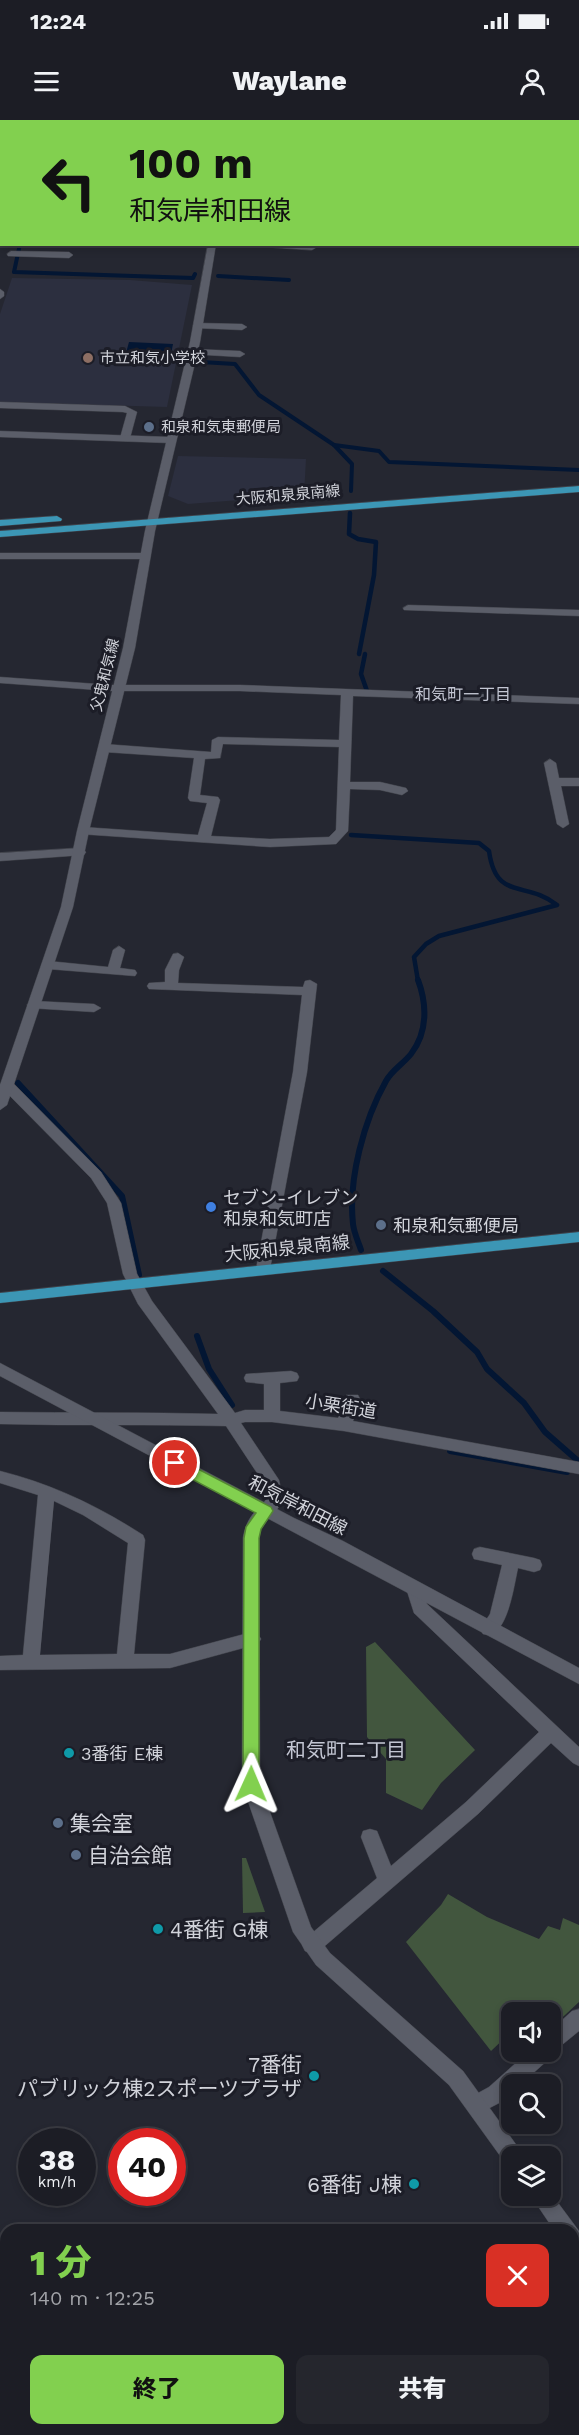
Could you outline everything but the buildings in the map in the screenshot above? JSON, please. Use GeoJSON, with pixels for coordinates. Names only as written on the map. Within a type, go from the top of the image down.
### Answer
{"type":"FeatureCollection","features":[{"type":"Feature","properties":{"kind":"main road","name":"大阪和泉泉南線"},"geometry":{"type":"LineString","coordinates":[[0,529],[579,480]]}},
{"type":"Feature","properties":{"kind":"main road","name":"大阪和泉泉南線"},"geometry":{"type":"LineString","coordinates":[[33,521],[153,517],[579,489]]}},
{"type":"Feature","properties":{"kind":"main road","name":"大阪和泉泉南線"},"geometry":{"type":"LineString","coordinates":[[0,1298],[579,1237]]}},
{"type":"Feature","properties":{"kind":"street"},"geometry":{"type":"LineString","coordinates":[[0,254],[15,251],[68,260],[71,246]]}},
{"type":"Feature","properties":{"kind":"street","name":"父鬼和気線"},"geometry":{"type":"LineString","coordinates":[[0,1105],[67,907],[83,831],[129,648],[153,517],[198,326],[212,246]]}},
{"type":"Feature","properties":{"kind":"street"},"geometry":{"type":"LineString","coordinates":[[283,246],[314,246]]}},
{"type":"Feature","properties":{"kind":"street"},"geometry":{"type":"LineString","coordinates":[[198,326],[242,327]]}},
{"type":"Feature","properties":{"kind":"street"},"geometry":{"type":"LineString","coordinates":[[192,352],[240,354]]}},
{"type":"Feature","properties":{"kind":"street"},"geometry":{"type":"LineString","coordinates":[[0,405],[125,409],[132,412],[125,438]]}},
{"type":"Feature","properties":{"kind":"street"},"geometry":{"type":"LineString","coordinates":[[0,434],[170,440]]}},
{"type":"Feature","properties":{"kind":"street"},"geometry":{"type":"LineString","coordinates":[[0,529],[33,521]]}},
{"type":"Feature","properties":{"kind":"street"},"geometry":{"type":"LineString","coordinates":[[0,556],[146,556]]}},
{"type":"Feature","properties":{"kind":"street"},"geometry":{"type":"LineString","coordinates":[[408,608],[579,614]]}},
{"type":"Feature","properties":{"kind":"street"},"geometry":{"type":"LineString","coordinates":[[1,684],[579,701]]}},
{"type":"Feature","properties":{"kind":"street"},"geometry":{"type":"LineString","coordinates":[[83,831],[270,843],[332,841],[342,831],[346,693]]}},
{"type":"Feature","properties":{"kind":"street"},"geometry":{"type":"LineString","coordinates":[[104,748],[216,756],[218,740],[345,744]]}},
{"type":"Feature","properties":{"kind":"street"},"geometry":{"type":"LineString","coordinates":[[200,755],[194,798],[214,800],[204,837]]}},
{"type":"Feature","properties":{"kind":"street"},"geometry":{"type":"LineString","coordinates":[[550,763],[564,824]]}},
{"type":"Feature","properties":{"kind":"street"},"geometry":{"type":"LineString","coordinates":[[554,782],[579,782]]}},
{"type":"Feature","properties":{"kind":"street"},"geometry":{"type":"LineString","coordinates":[[343,785],[380,786],[402,791]]}},
{"type":"Feature","properties":{"kind":"street"},"geometry":{"type":"LineString","coordinates":[[0,857],[80,852]]}},
{"type":"Feature","properties":{"kind":"street"},"geometry":{"type":"LineString","coordinates":[[113,970],[119,950]]}},
{"type":"Feature","properties":{"kind":"street"},"geometry":{"type":"LineString","coordinates":[[171,987],[172,970],[178,957]]}},
{"type":"Feature","properties":{"kind":"street"},"geometry":{"type":"LineString","coordinates":[[48,965],[130,973]]}},
{"type":"Feature","properties":{"kind":"street"},"geometry":{"type":"LineString","coordinates":[[154,986],[235,984],[309,987],[300,1072],[263,1269]]}},
{"type":"Feature","properties":{"kind":"street"},"geometry":{"type":"LineString","coordinates":[[34,1005],[94,1008]]}},
{"type":"Feature","properties":{"kind":"street"},"geometry":{"type":"LineString","coordinates":[[7,1085],[96,1175],[114,1203],[134,1284],[146,1304],[231,1420],[273,1484],[275,1499],[254,1527],[251,1538],[251,1784],[303,1932],[323,1959],[450,2072],[505,2146]]}},
{"type":"Feature","properties":{"kind":"street","name":"和気岸和田線"},"geometry":{"type":"LineString","coordinates":[[0,1369],[266,1511],[337,1546],[579,1677]]}},
{"type":"Feature","properties":{"kind":"street"},"geometry":{"type":"LineString","coordinates":[[272,1377],[272,1416]]}},
{"type":"Feature","properties":{"kind":"street"},"geometry":{"type":"LineString","coordinates":[[252,1378],[291,1377]]}},
{"type":"Feature","properties":{"kind":"street"},"geometry":{"type":"LineString","coordinates":[[344,1425],[352,1398]]}},
{"type":"Feature","properties":{"kind":"street","name":"小栗街道"},"geometry":{"type":"LineString","coordinates":[[0,1418],[94,1420],[123,1417],[231,1420],[245,1416],[272,1416],[344,1425],[579,1468]]}},
{"type":"Feature","properties":{"kind":"street"},"geometry":{"type":"LineString","coordinates":[[0,1477],[47,1491],[101,1515],[137,1540],[125,1661]]}},
{"type":"Feature","properties":{"kind":"street"},"geometry":{"type":"LineString","coordinates":[[31,1663],[47,1491]]}},
{"type":"Feature","properties":{"kind":"street"},"geometry":{"type":"LineString","coordinates":[[480,1554],[534,1565]]}},
{"type":"Feature","properties":{"kind":"street"},"geometry":{"type":"LineString","coordinates":[[489,1629],[498,1616],[511,1561]]}},
{"type":"Feature","properties":{"kind":"street"},"geometry":{"type":"LineString","coordinates":[[414,1588],[420,1608],[579,1758]]}},
{"type":"Feature","properties":{"kind":"street"},"geometry":{"type":"LineString","coordinates":[[0,1663],[170,1661],[252,1639]]}},
{"type":"Feature","properties":{"kind":"street"},"geometry":{"type":"LineString","coordinates":[[312,1945],[472,1808],[552,1731]]}},
{"type":"Feature","properties":{"kind":"street"},"geometry":{"type":"LineString","coordinates":[[370,1838],[387,1880]]}},
{"type":"Feature","properties":{"kind":"street"},"geometry":{"type":"LineString","coordinates":[[561,2034],[579,2018]]}},
{"type":"Feature","properties":{"kind":"street"},"geometry":{"type":"LineString","coordinates":[[476,2105],[496,2094],[531,2062]]}},
{"type":"Feature","properties":{"kind":"street"},"geometry":{"type":"LineString","coordinates":[[549,2206],[562,2224]]}},
{"type":"Feature","properties":{"kind":"shaded area","name":"市立和気小学校"},"geometry":{"type":"Polygon","coordinates":[[[12,278],[130,280],[192,285],[167,407],[0,402],[0,314],[12,278]]]}},
{"type":"Feature","properties":{"kind":"shaded area"},"geometry":{"type":"Polygon","coordinates":[[[178,456],[306,459],[304,495],[188,504],[168,496],[178,456]]]}},
{"type":"Feature","properties":{"kind":"green space"},"geometry":{"type":"Polygon","coordinates":[[[375,1642],[475,1750],[441,1783],[422,1810],[386,1793],[386,1759],[367,1737],[366,1647],[375,1642]]]}},
{"type":"Feature","properties":{"kind":"green space"},"geometry":{"type":"Polygon","coordinates":[[[242,1858],[246,1858],[265,1912],[243,1913],[242,1858]]]}},
{"type":"Feature","properties":{"kind":"green space"},"geometry":{"type":"Polygon","coordinates":[[[448,1894],[487,1917],[539,1939],[548,1926],[560,1930],[563,1918],[579,1925],[579,2002],[561,2019],[561,2002],[501,2002],[501,2042],[491,2051],[406,1942],[441,1905],[448,1894]]]}},
{"type":"Feature","properties":{"kind":"water"},"geometry":{"type":"Polygon","coordinates":[[[129,342],[173,344],[171,354],[126,353],[129,342]]]}},
{"type":"Feature","properties":{"kind":"waterway"},"geometry":{"type":"LineString","coordinates":[[20,246],[14,272],[193,278],[195,274]]}},
{"type":"Feature","properties":{"kind":"waterway"},"geometry":{"type":"LineString","coordinates":[[218,276],[289,280]]}},
{"type":"Feature","properties":{"kind":"waterway"},"geometry":{"type":"LineString","coordinates":[[201,362],[235,364],[259,395],[334,445]]}},
{"type":"Feature","properties":{"kind":"waterway"},"geometry":{"type":"LineString","coordinates":[[334,445],[379,451],[389,462],[579,470]]}},
{"type":"Feature","properties":{"kind":"waterway"},"geometry":{"type":"LineString","coordinates":[[334,445],[352,464],[351,491]]}},
{"type":"Feature","properties":{"kind":"waterway"},"geometry":{"type":"LineString","coordinates":[[350,513],[349,534],[358,539],[376,542],[374,575],[359,654]]}},
{"type":"Feature","properties":{"kind":"waterway"},"geometry":{"type":"LineString","coordinates":[[365,654],[361,674],[367,691]]}},
{"type":"Feature","properties":{"kind":"waterway"},"geometry":{"type":"LineString","coordinates":[[351,835],[479,843],[489,851],[493,867],[505,884],[534,893],[557,905],[439,936],[426,944],[414,957],[418,981]]}},
{"type":"Feature","properties":{"kind":"waterway"},"geometry":{"type":"LineString","coordinates":[[361,1250],[354,1227],[352,1207],[359,1150],[371,1113],[386,1081],[411,1054],[421,1037],[424,1008],[418,980]]}},
{"type":"Feature","properties":{"kind":"waterway"},"geometry":{"type":"LineString","coordinates":[[18,1083],[122,1196],[139,1275]]}},
{"type":"Feature","properties":{"kind":"waterway"},"geometry":{"type":"LineString","coordinates":[[383,1271],[433,1311],[477,1352],[487,1369],[524,1403],[545,1432],[577,1460]]}},
{"type":"Feature","properties":{"kind":"waterway"},"geometry":{"type":"LineString","coordinates":[[197,1336],[209,1369],[232,1405]]}},
{"type":"Feature","properties":{"kind":"waterway"},"geometry":{"type":"LineString","coordinates":[[450,1451],[567,1472]]}},
{"type":"Feature","properties":{"kind":"place","name":"市立和気小学校"},"geometry":{"type":"Point","coordinates":[88,358]}},
{"type":"Feature","properties":{"kind":"place","name":"和泉和気東郵便局"},"geometry":{"type":"Point","coordinates":[149,427]}},
{"type":"Feature","properties":{"kind":"place","name":"セブン-イレブン 和泉和気町店"},"geometry":{"type":"Point","coordinates":[211,1207]}},
{"type":"Feature","properties":{"kind":"place","name":"和泉和気郵便局"},"geometry":{"type":"Point","coordinates":[381,1225]}},
{"type":"Feature","properties":{"kind":"place","name":"3番街 E棟"},"geometry":{"type":"Point","coordinates":[69,1753]}},
{"type":"Feature","properties":{"kind":"place","name":"集会室"},"geometry":{"type":"Point","coordinates":[58,1823]}},
{"type":"Feature","properties":{"kind":"place","name":"自治会館"},"geometry":{"type":"Point","coordinates":[76,1855]}},
{"type":"Feature","properties":{"kind":"place","name":"4番街 G棟"},"geometry":{"type":"Point","coordinates":[158,1929]}},
{"type":"Feature","properties":{"kind":"place","name":"7番街 パブリック棟2スポーツプラザ"},"geometry":{"type":"Point","coordinates":[314,2076]}},
{"type":"Feature","properties":{"kind":"place","name":"6番街 J棟"},"geometry":{"type":"Point","coordinates":[414,2184]}},
{"type":"Feature","properties":{"kind":"district","name":"和気町一丁目"},"geometry":{"type":"Point","coordinates":[463,694]}},
{"type":"Feature","properties":{"kind":"district","name":"和気町二丁目"},"geometry":{"type":"Point","coordinates":[346,1750]}},
{"type":"Feature","properties":{"kind":"route"},"geometry":{"type":"LineString","coordinates":[[175,1463],[266,1511],[254,1527],[251,1538],[251,1784]]}}]}
